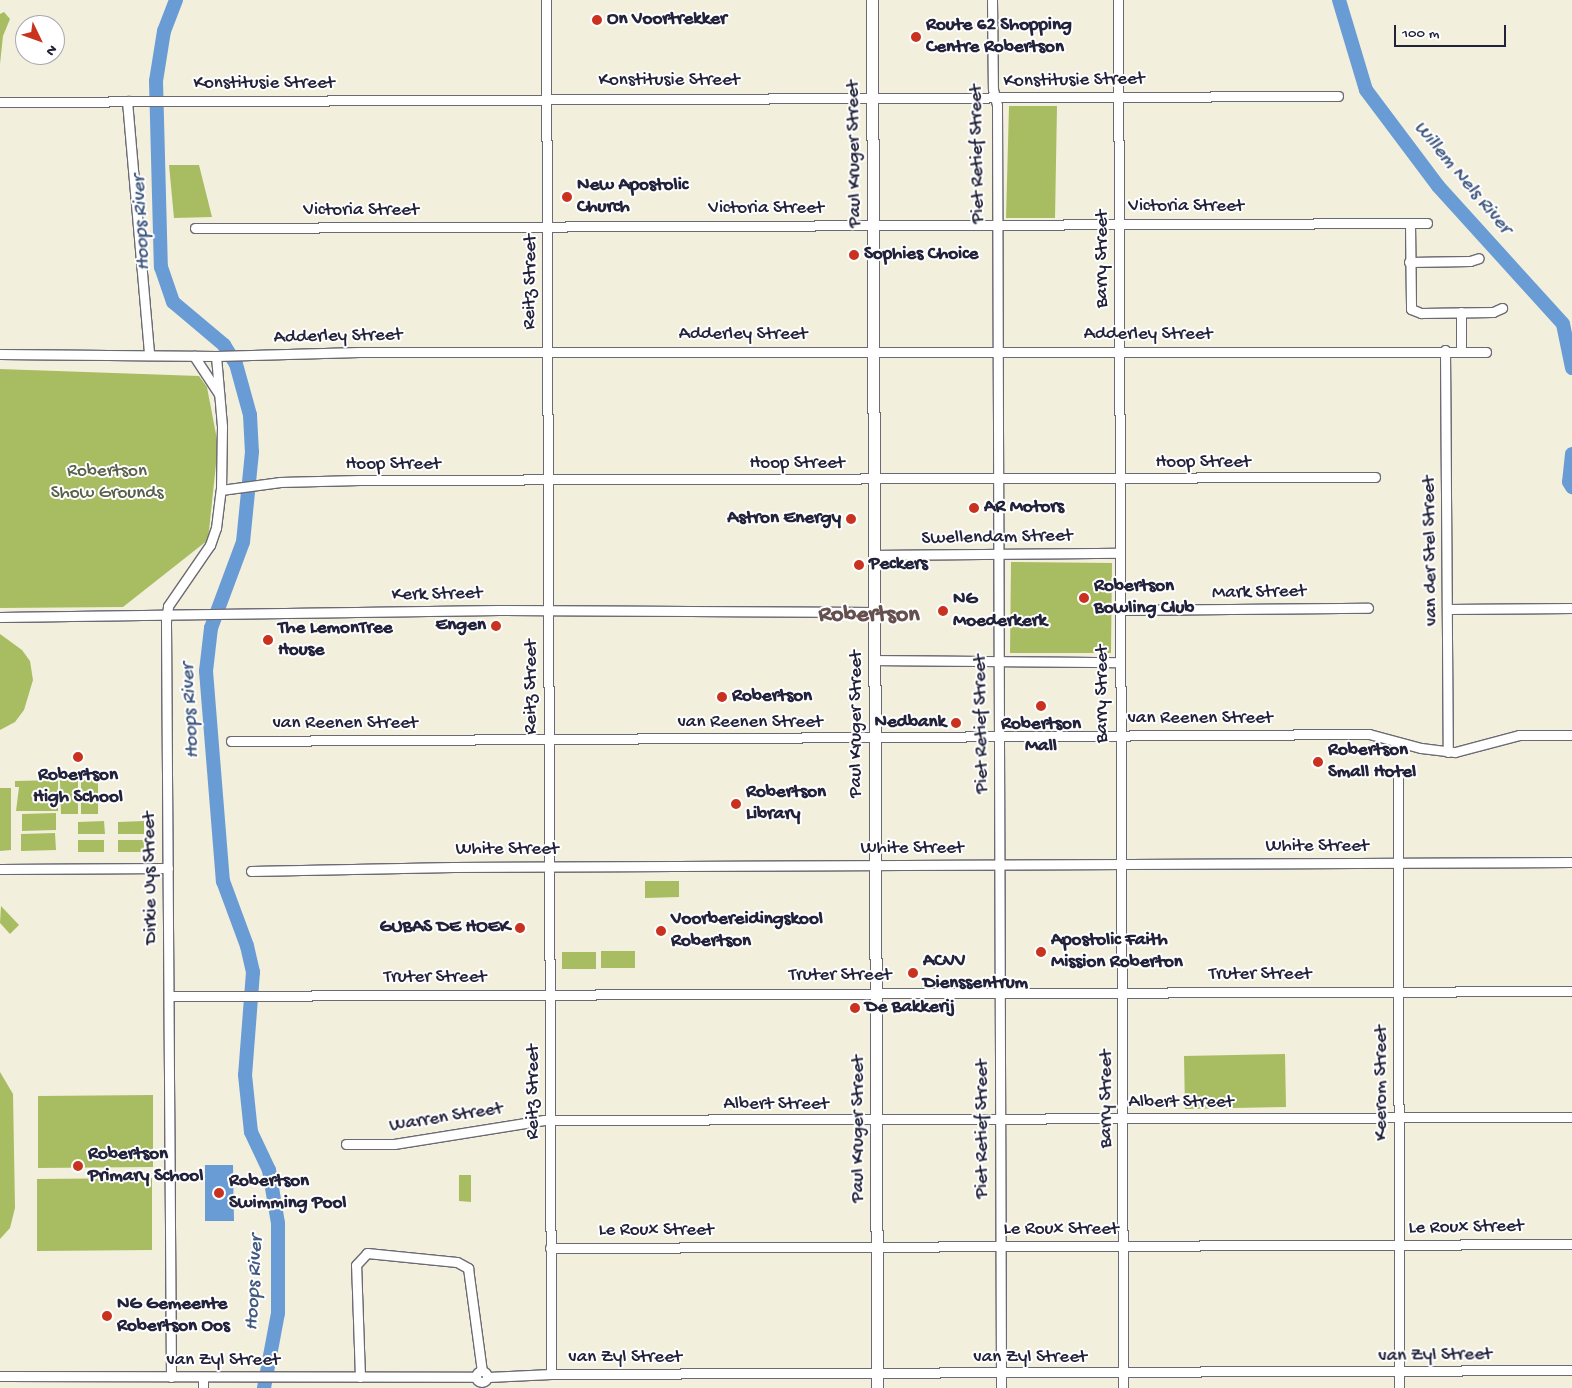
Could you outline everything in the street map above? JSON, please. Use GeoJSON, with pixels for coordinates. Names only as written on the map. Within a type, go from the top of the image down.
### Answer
{"type":"FeatureCollection","features":[{"type":"Feature","properties":{"kind":"street","name":"Reitz Street"},"geometry":{"type":"LineString","coordinates":[[546,0],[550,1374]]}},
{"type":"Feature","properties":{"kind":"street","name":"Paul Kruger Street"},"geometry":{"type":"LineString","coordinates":[[872,0],[877,1388]]}},
{"type":"Feature","properties":{"kind":"street","name":"Piet Retief Street"},"geometry":{"type":"LineString","coordinates":[[992,0],[995,98],[997,351],[1001,1388]]}},
{"type":"Feature","properties":{"kind":"street","name":"Barry Street"},"geometry":{"type":"LineString","coordinates":[[1118,0],[1119,662],[1124,991],[1123,1388]]}},
{"type":"Feature","properties":{"kind":"street","name":"Konstitusie Street"},"geometry":{"type":"LineString","coordinates":[[0,102],[545,98],[1338,96]]}},
{"type":"Feature","properties":{"kind":"street"},"geometry":{"type":"LineString","coordinates":[[127,102],[149,355]]}},
{"type":"Feature","properties":{"kind":"street"},"geometry":{"type":"LineString","coordinates":[[1410,223],[1409,303],[1413,310],[1421,313],[1494,312],[1502,308]]}},
{"type":"Feature","properties":{"kind":"street","name":"Victoria Street"},"geometry":{"type":"LineString","coordinates":[[195,228],[1427,223]]}},
{"type":"Feature","properties":{"kind":"street"},"geometry":{"type":"LineString","coordinates":[[1409,262],[1470,261],[1478,258]]}},
{"type":"Feature","properties":{"kind":"street"},"geometry":{"type":"LineString","coordinates":[[1461,312],[1461,350]]}},
{"type":"Feature","properties":{"kind":"street","name":"van der Stel Street"},"geometry":{"type":"LineString","coordinates":[[1445,350],[1448,752]]}},
{"type":"Feature","properties":{"kind":"street","name":"Adderley Street"},"geometry":{"type":"LineString","coordinates":[[0,354],[216,356],[997,351],[1461,350],[1486,352]]}},
{"type":"Feature","properties":{"kind":"street","name":"Dirkie Uys Street"},"geometry":{"type":"LineString","coordinates":[[194,356],[219,394]]}},
{"type":"Feature","properties":{"kind":"street","name":"Dirkie Uys Street"},"geometry":{"type":"LineString","coordinates":[[171,1377],[166,615],[168,606],[214,538],[221,490],[222,426],[216,356]]}},
{"type":"Feature","properties":{"kind":"street","name":"Hoop Street"},"geometry":{"type":"LineString","coordinates":[[221,490],[262,484],[358,480],[546,481],[1375,477]]}},
{"type":"Feature","properties":{"kind":"street","name":"Swellendam Street"},"geometry":{"type":"LineString","coordinates":[[874,555],[1120,553]]}},
{"type":"Feature","properties":{"kind":"street","name":"Mark Street"},"geometry":{"type":"LineString","coordinates":[[1120,610],[1368,608]]}},
{"type":"Feature","properties":{"kind":"street"},"geometry":{"type":"LineString","coordinates":[[1448,609],[1572,608]]}},
{"type":"Feature","properties":{"kind":"street","name":"Kerk Street"},"geometry":{"type":"LineString","coordinates":[[0,617],[205,613],[548,611],[874,612]]}},
{"type":"Feature","properties":{"kind":"street"},"geometry":{"type":"LineString","coordinates":[[874,660],[1119,662]]}},
{"type":"Feature","properties":{"kind":"street","name":"van Reenen Street"},"geometry":{"type":"LineString","coordinates":[[231,741],[998,738],[1369,734],[1448,752]]}},
{"type":"Feature","properties":{"kind":"street"},"geometry":{"type":"LineString","coordinates":[[1448,752],[1464,751],[1519,735],[1572,735]]}},
{"type":"Feature","properties":{"kind":"street","name":"Keerom Street"},"geometry":{"type":"LineString","coordinates":[[1398,777],[1399,1388]]}},
{"type":"Feature","properties":{"kind":"street","name":"White Street"},"geometry":{"type":"LineString","coordinates":[[251,871],[548,867],[1572,862]]}},
{"type":"Feature","properties":{"kind":"street"},"geometry":{"type":"LineString","coordinates":[[0,869],[168,868]]}},
{"type":"Feature","properties":{"kind":"street","name":"Truter Street"},"geometry":{"type":"LineString","coordinates":[[169,996],[246,994],[1572,991]]}},
{"type":"Feature","properties":{"kind":"street","name":"Albert Street"},"geometry":{"type":"LineString","coordinates":[[550,1120],[1572,1117]]}},
{"type":"Feature","properties":{"kind":"street","name":"Warren Street"},"geometry":{"type":"LineString","coordinates":[[346,1144],[394,1144],[550,1120]]}},
{"type":"Feature","properties":{"kind":"street","name":"Le Roux Street"},"geometry":{"type":"LineString","coordinates":[[550,1248],[1572,1244]]}},
{"type":"Feature","properties":{"kind":"street"},"geometry":{"type":"LineString","coordinates":[[360,1377],[356,1265],[367,1252],[457,1262],[468,1268],[483,1379],[489,1388]]}},
{"type":"Feature","properties":{"kind":"street","name":"van Zyl Street"},"geometry":{"type":"LineString","coordinates":[[0,1376],[483,1379],[550,1374],[1000,1375],[1572,1370]]}},
{"type":"Feature","properties":{"kind":"street"},"geometry":{"type":"LineString","coordinates":[[203,1378],[203,1388]]}},
{"type":"Feature","properties":{"kind":"green space"},"geometry":{"type":"Polygon","coordinates":[[[4,12],[10,19],[3,36],[0,64],[0,14],[4,12]]]}},
{"type":"Feature","properties":{"kind":"green space"},"geometry":{"type":"Polygon","coordinates":[[[1009,106],[1057,106],[1055,218],[1006,218],[1009,106]]]}},
{"type":"Feature","properties":{"kind":"green space"},"geometry":{"type":"Polygon","coordinates":[[[169,165],[199,165],[212,217],[174,218],[169,165]]]}},
{"type":"Feature","properties":{"kind":"green space","name":"Robertson Show Grounds"},"geometry":{"type":"Polygon","coordinates":[[[0,369],[199,376],[207,387],[218,445],[208,540],[123,607],[0,608],[0,369]]]}},
{"type":"Feature","properties":{"kind":"green space"},"geometry":{"type":"Polygon","coordinates":[[[1011,562],[1112,563],[1111,653],[1010,653],[1011,562]]]}},
{"type":"Feature","properties":{"kind":"green space"},"geometry":{"type":"Polygon","coordinates":[[[0,634],[22,650],[30,661],[33,680],[24,710],[15,722],[0,730],[0,634]]]}},
{"type":"Feature","properties":{"kind":"green space"},"geometry":{"type":"Polygon","coordinates":[[[58,780],[58,811],[16,811],[19,787],[15,787],[15,781],[58,780]]]}},
{"type":"Feature","properties":{"kind":"green space"},"geometry":{"type":"Polygon","coordinates":[[[60,780],[78,780],[78,814],[61,814],[60,780]]]}},
{"type":"Feature","properties":{"kind":"green space"},"geometry":{"type":"Polygon","coordinates":[[[81,780],[98,780],[98,814],[81,814],[81,780]]]}},
{"type":"Feature","properties":{"kind":"green space"},"geometry":{"type":"Polygon","coordinates":[[[0,788],[11,788],[11,850],[0,851],[0,788]]]}},
{"type":"Feature","properties":{"kind":"green space"},"geometry":{"type":"Polygon","coordinates":[[[56,813],[56,830],[22,831],[22,814],[56,813]]]}},
{"type":"Feature","properties":{"kind":"green space"},"geometry":{"type":"Polygon","coordinates":[[[104,821],[105,834],[78,834],[78,822],[104,821]]]}},
{"type":"Feature","properties":{"kind":"green space"},"geometry":{"type":"Polygon","coordinates":[[[144,821],[144,834],[118,834],[118,822],[144,821]]]}},
{"type":"Feature","properties":{"kind":"green space"},"geometry":{"type":"Polygon","coordinates":[[[55,833],[56,850],[21,851],[21,834],[55,833]]]}},
{"type":"Feature","properties":{"kind":"green space"},"geometry":{"type":"Polygon","coordinates":[[[78,840],[104,840],[104,852],[78,852],[78,840]]]}},
{"type":"Feature","properties":{"kind":"green space"},"geometry":{"type":"Polygon","coordinates":[[[118,840],[144,840],[144,852],[118,852],[118,840]]]}},
{"type":"Feature","properties":{"kind":"green space"},"geometry":{"type":"Polygon","coordinates":[[[645,881],[679,881],[679,897],[645,898],[645,881]]]}},
{"type":"Feature","properties":{"kind":"green space"},"geometry":{"type":"Polygon","coordinates":[[[1,906],[19,925],[10,934],[0,923],[1,906]]]}},
{"type":"Feature","properties":{"kind":"green space"},"geometry":{"type":"Polygon","coordinates":[[[601,951],[635,951],[635,968],[601,968],[601,951]]]}},
{"type":"Feature","properties":{"kind":"green space"},"geometry":{"type":"Polygon","coordinates":[[[562,952],[596,952],[596,969],[562,969],[562,952]]]}},
{"type":"Feature","properties":{"kind":"green space"},"geometry":{"type":"Polygon","coordinates":[[[1285,1054],[1286,1107],[1185,1109],[1184,1056],[1285,1054]]]}},
{"type":"Feature","properties":{"kind":"green space"},"geometry":{"type":"Polygon","coordinates":[[[0,1072],[13,1094],[15,1208],[10,1228],[0,1239],[0,1072]]]}},
{"type":"Feature","properties":{"kind":"green space"},"geometry":{"type":"Polygon","coordinates":[[[153,1095],[153,1167],[38,1168],[38,1096],[153,1095]]]}},
{"type":"Feature","properties":{"kind":"green space"},"geometry":{"type":"Polygon","coordinates":[[[459,1175],[471,1175],[471,1202],[459,1201],[459,1175]]]}},
{"type":"Feature","properties":{"kind":"green space"},"geometry":{"type":"Polygon","coordinates":[[[152,1178],[152,1250],[37,1251],[37,1179],[152,1178]]]}},
{"type":"Feature","properties":{"kind":"water","name":"Robertson Swimming Pool"},"geometry":{"type":"Polygon","coordinates":[[[205,1165],[233,1165],[234,1221],[205,1221],[205,1165]]]}},
{"type":"Feature","properties":{"kind":"waterway","name":"Hoops River"},"geometry":{"type":"LineString","coordinates":[[176,0],[164,31],[156,81],[161,267],[173,302],[224,345],[236,364],[250,415],[252,452],[243,542],[211,628],[206,671],[223,881],[247,946],[253,972],[245,1075],[251,1132],[269,1170],[278,1223],[278,1313],[264,1388]]}},
{"type":"Feature","properties":{"kind":"waterway","name":"Willem Nels River"},"geometry":{"type":"LineString","coordinates":[[1339,0],[1366,90],[1438,186],[1563,324],[1572,368]]}},
{"type":"Feature","properties":{"kind":"waterway","name":"Willem Nels River"},"geometry":{"type":"LineString","coordinates":[[1572,454],[1569,482],[1572,487]]}},
{"type":"Feature","properties":{"kind":"place","name":"On Voortrekker"},"geometry":{"type":"Point","coordinates":[597,20]}},
{"type":"Feature","properties":{"kind":"place","name":"Route 62 Shopping Centre Robertson"},"geometry":{"type":"Point","coordinates":[916,37]}},
{"type":"Feature","properties":{"kind":"place","name":"New Apostolic Church"},"geometry":{"type":"Point","coordinates":[567,197]}},
{"type":"Feature","properties":{"kind":"place","name":"Sophies Choice"},"geometry":{"type":"Point","coordinates":[854,255]}},
{"type":"Feature","properties":{"kind":"place","name":"AR Motors"},"geometry":{"type":"Point","coordinates":[974,508]}},
{"type":"Feature","properties":{"kind":"place","name":"Astron Energy"},"geometry":{"type":"Point","coordinates":[851,519]}},
{"type":"Feature","properties":{"kind":"place","name":"Peckers"},"geometry":{"type":"Point","coordinates":[859,565]}},
{"type":"Feature","properties":{"kind":"place","name":"Robertson Bowling Club"},"geometry":{"type":"Point","coordinates":[1084,598]}},
{"type":"Feature","properties":{"kind":"place","name":"NG Moederkerk"},"geometry":{"type":"Point","coordinates":[943,611]}},
{"type":"Feature","properties":{"kind":"place","name":"Engen"},"geometry":{"type":"Point","coordinates":[496,626]}},
{"type":"Feature","properties":{"kind":"place","name":"The LemonTree House"},"geometry":{"type":"Point","coordinates":[268,640]}},
{"type":"Feature","properties":{"kind":"place","name":"Robertson"},"geometry":{"type":"Point","coordinates":[722,697]}},
{"type":"Feature","properties":{"kind":"place","name":"Robertson Mall"},"geometry":{"type":"Point","coordinates":[1041,706]}},
{"type":"Feature","properties":{"kind":"place","name":"Nedbank"},"geometry":{"type":"Point","coordinates":[956,723]}},
{"type":"Feature","properties":{"kind":"place","name":"Robertson High School"},"geometry":{"type":"Point","coordinates":[78,757]}},
{"type":"Feature","properties":{"kind":"place","name":"Robertson Small Hotel"},"geometry":{"type":"Point","coordinates":[1318,762]}},
{"type":"Feature","properties":{"kind":"place","name":"Robertson Library"},"geometry":{"type":"Point","coordinates":[736,804]}},
{"type":"Feature","properties":{"kind":"place","name":"GUBAS DE HOEK"},"geometry":{"type":"Point","coordinates":[520,928]}},
{"type":"Feature","properties":{"kind":"place","name":"Voorbereidingskool Robertson"},"geometry":{"type":"Point","coordinates":[661,931]}},
{"type":"Feature","properties":{"kind":"place","name":"Apostolic Faith Mission Roberton"},"geometry":{"type":"Point","coordinates":[1041,952]}},
{"type":"Feature","properties":{"kind":"place","name":"ACVV Dienssentrum"},"geometry":{"type":"Point","coordinates":[913,973]}},
{"type":"Feature","properties":{"kind":"place","name":"De Bakkerij"},"geometry":{"type":"Point","coordinates":[855,1008]}},
{"type":"Feature","properties":{"kind":"place","name":"Robertson Primary School"},"geometry":{"type":"Point","coordinates":[78,1166]}},
{"type":"Feature","properties":{"kind":"place","name":"Robertson Swimming Pool"},"geometry":{"type":"Point","coordinates":[219,1193]}},
{"type":"Feature","properties":{"kind":"place","name":"NG Gemeente Robertson Oos"},"geometry":{"type":"Point","coordinates":[107,1316]}},
{"type":"Feature","properties":{"kind":"district","name":"Robertson"},"geometry":{"type":"Point","coordinates":[869,616]}}]}
